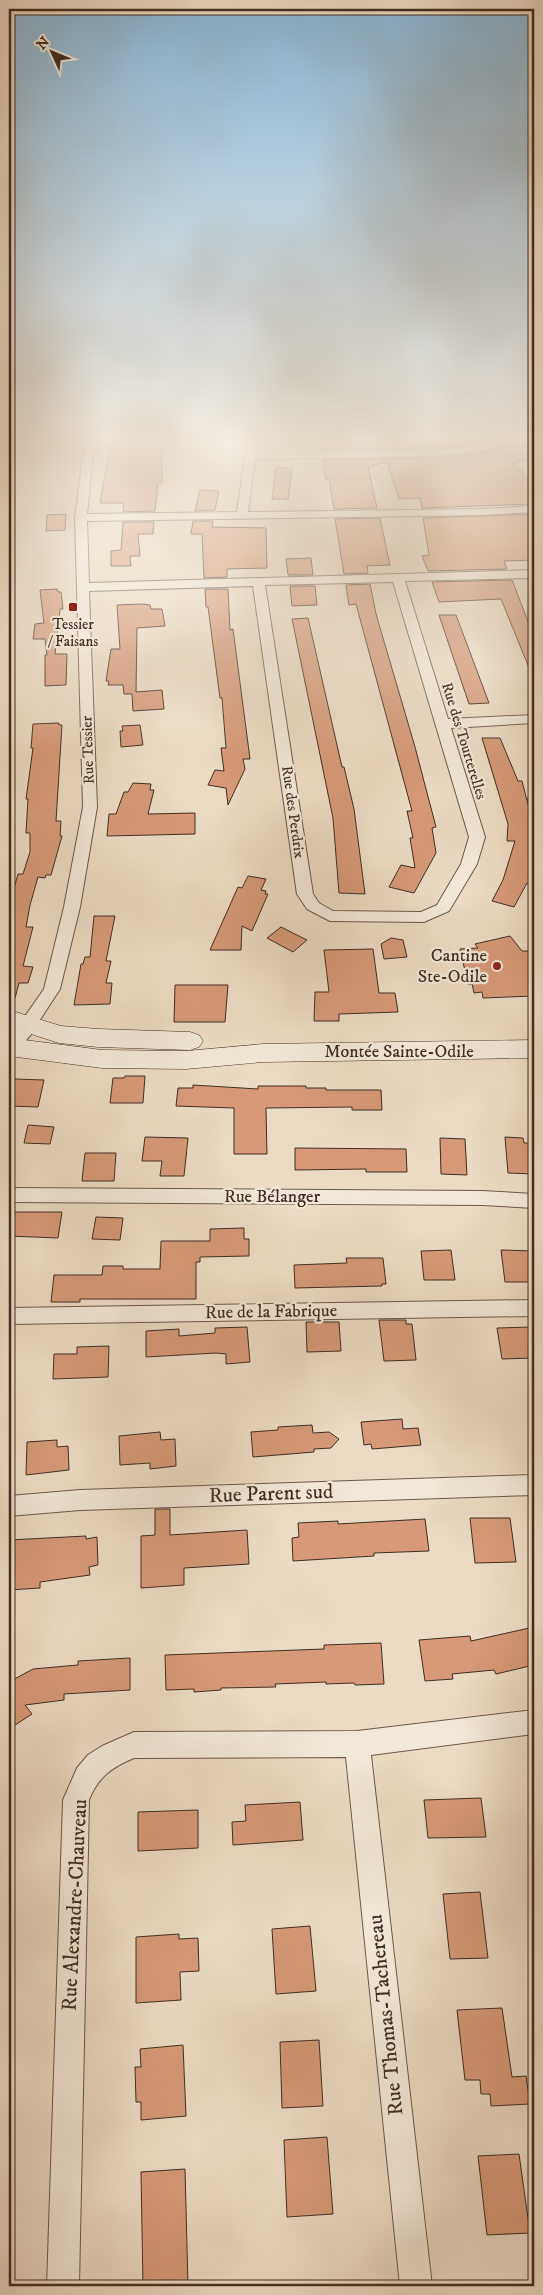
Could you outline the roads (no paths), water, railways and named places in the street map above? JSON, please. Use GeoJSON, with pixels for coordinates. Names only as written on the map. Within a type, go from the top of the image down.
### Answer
{"type":"FeatureCollection","features":[{"type":"Feature","properties":{"kind":"main road","name":"Montée Sainte-Odile"},"geometry":{"type":"LineString","coordinates":[[18,1022],[59,1034],[98,1038],[190,1041],[264,1053]]}},
{"type":"Feature","properties":{"kind":"main road","name":"Montée Sainte-Odile"},"geometry":{"type":"LineString","coordinates":[[9,1047],[102,1059],[186,1060],[264,1053],[534,1049]]}},
{"type":"Feature","properties":{"kind":"street","name":"Rue Tessier"},"geometry":{"type":"LineString","coordinates":[[9,1047],[18,1022],[52,989],[72,907],[90,807],[82,543]]}},
{"type":"Feature","properties":{"kind":"street"},"geometry":{"type":"LineString","coordinates":[[83,587],[534,574]]}},
{"type":"Feature","properties":{"kind":"street","name":"Rue des Tourterelles"},"geometry":{"type":"LineString","coordinates":[[398,578],[477,837],[469,864],[443,908]]}},
{"type":"Feature","properties":{"kind":"street","name":"Rue des Perdrix"},"geometry":{"type":"LineString","coordinates":[[258,581],[305,894],[312,906],[330,916],[424,917],[443,908]]}},
{"type":"Feature","properties":{"kind":"street"},"geometry":{"type":"LineString","coordinates":[[442,724],[534,718]]}},
{"type":"Feature","properties":{"kind":"street","name":"Rue Bélanger"},"geometry":{"type":"LineString","coordinates":[[9,1195],[472,1198],[534,1201]]}},
{"type":"Feature","properties":{"kind":"street","name":"Rue de la Fabrique"},"geometry":{"type":"LineString","coordinates":[[9,1316],[534,1308]]}},
{"type":"Feature","properties":{"kind":"street","name":"Rue Parent sud"},"geometry":{"type":"LineString","coordinates":[[9,1506],[80,1500],[534,1485]]}},
{"type":"Feature","properties":{"kind":"street"},"geometry":{"type":"LineString","coordinates":[[356,1744],[534,1722]]}},
{"type":"Feature","properties":{"kind":"street","name":"Rue Alexandre-Chauveau"},"geometry":{"type":"LineString","coordinates":[[63,2286],[76,1800],[85,1777],[101,1758],[134,1745],[356,1744]]}},
{"type":"Feature","properties":{"kind":"street","name":"Rue Thomas-Tachereau"},"geometry":{"type":"LineString","coordinates":[[356,1744],[416,2286]]}},
{"type":"Feature","properties":{"kind":"waterway"},"geometry":{"type":"LineString","coordinates":[[525,801],[534,800]]}},
{"type":"Feature","properties":{"kind":"place","name":"Tessier / Faisans"},"geometry":{"type":"Point","coordinates":[73,607]}},
{"type":"Feature","properties":{"kind":"place","name":"Cantine Ste-Odile"},"geometry":{"type":"Point","coordinates":[497,966]}}]}
